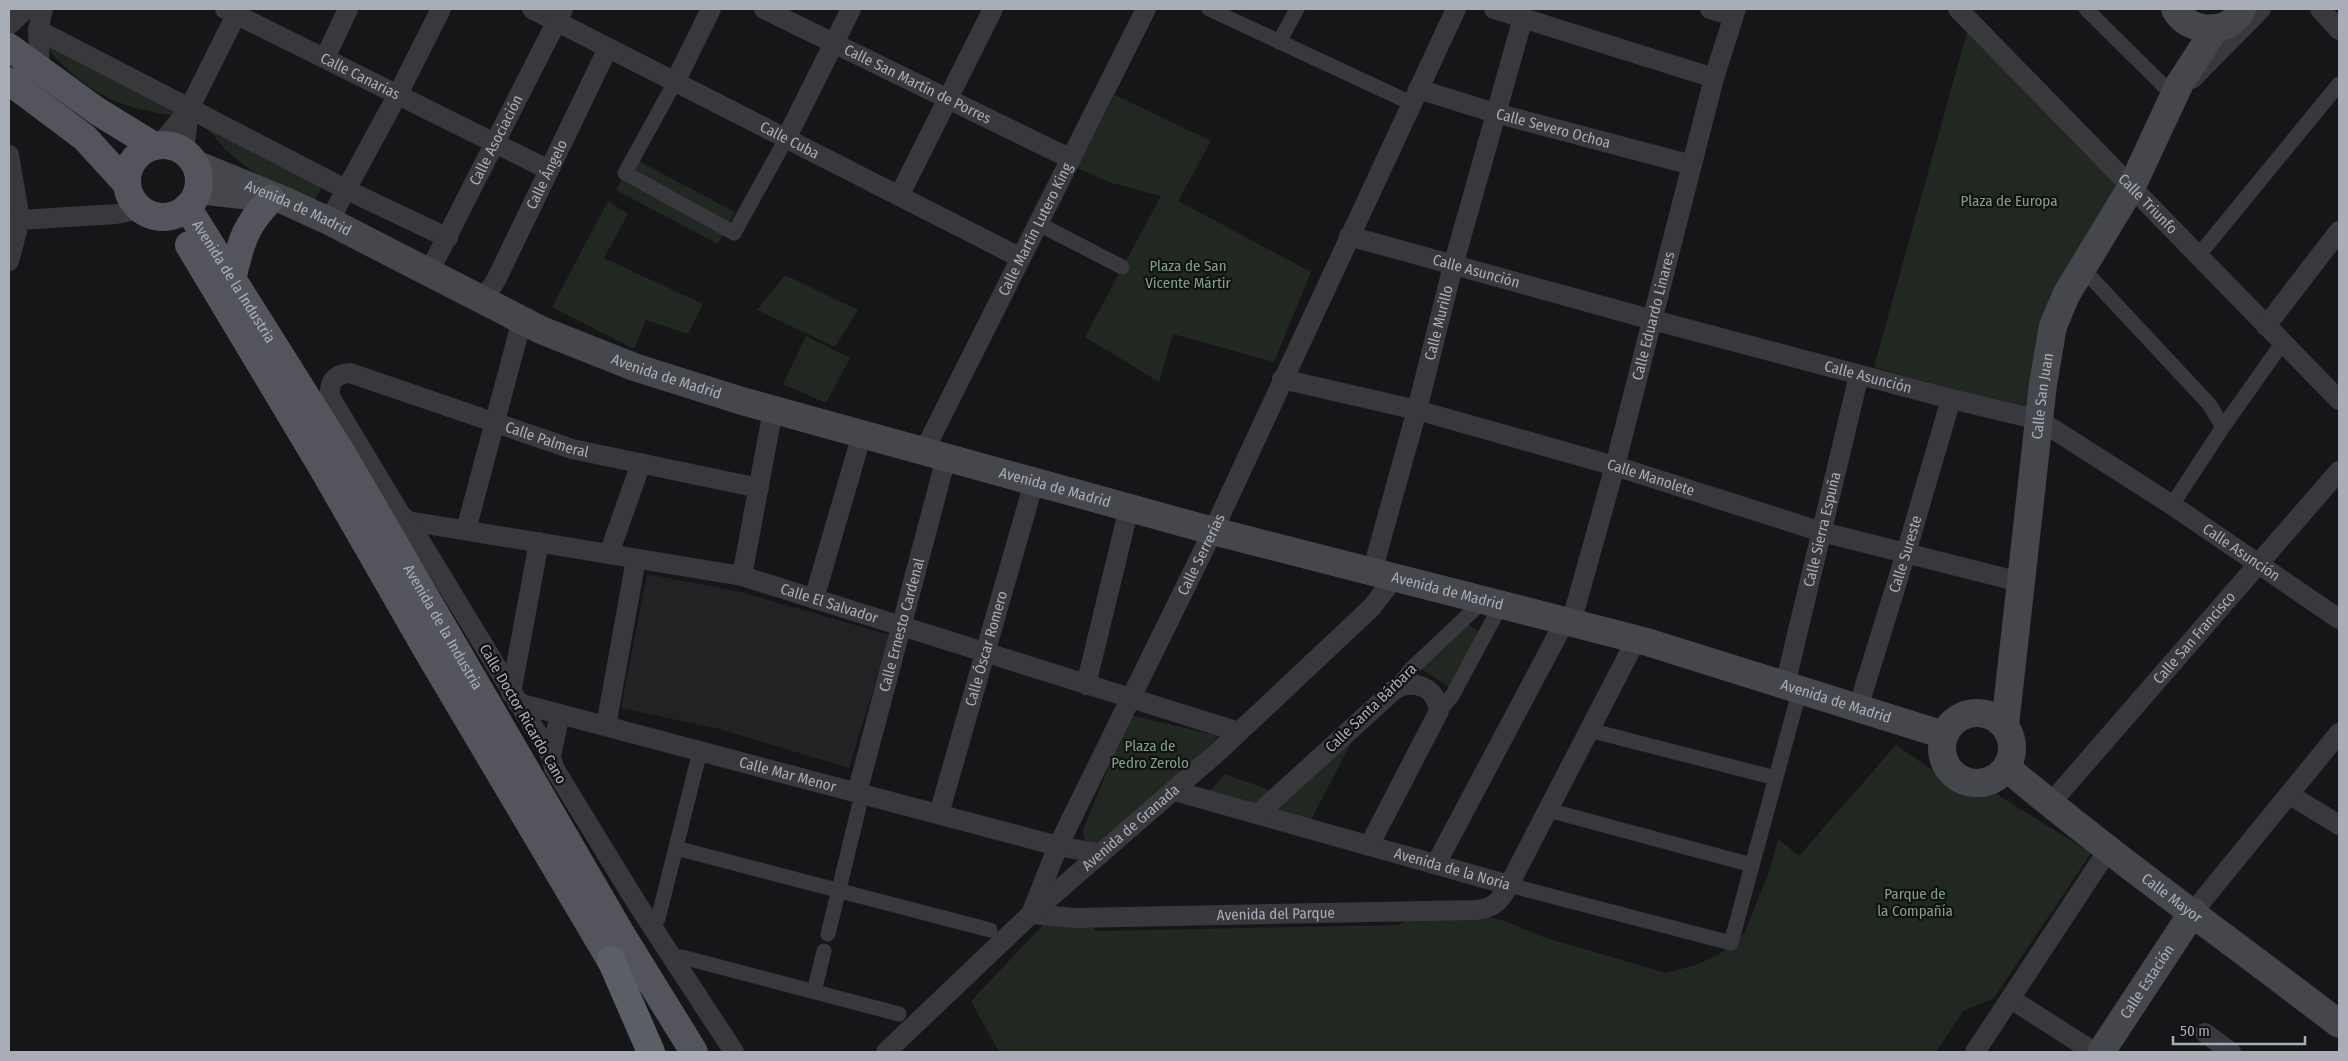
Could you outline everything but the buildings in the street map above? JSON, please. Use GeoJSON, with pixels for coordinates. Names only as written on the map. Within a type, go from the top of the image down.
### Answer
{"type":"FeatureCollection","features":[{"type":"Feature","properties":{"kind":"highway"},"geometry":{"type":"LineString","coordinates":[[611,960],[651,1052]]}},
{"type":"Feature","properties":{"kind":"main road","name":"Calle San Juan"},"geometry":{"type":"LineString","coordinates":[[2005,725],[2043,384],[2053,326],[2066,295],[2132,186],[2177,89],[2186,44],[2180,16]]}},
{"type":"Feature","properties":{"kind":"main road"},"geometry":{"type":"LineString","coordinates":[[2180,16],[2200,29],[2239,18]]}},
{"type":"Feature","properties":{"kind":"main road","name":"Calle San Juan"},"geometry":{"type":"LineString","coordinates":[[2177,89],[2239,18]]}},
{"type":"Feature","properties":{"kind":"main road"},"geometry":{"type":"LineString","coordinates":[[9,47],[40,68],[179,174]]}},
{"type":"Feature","properties":{"kind":"main road"},"geometry":{"type":"LineString","coordinates":[[9,81],[85,138],[127,184],[134,202],[141,209],[160,216],[179,174]]}},
{"type":"Feature","properties":{"kind":"main road"},"geometry":{"type":"LineString","coordinates":[[127,184],[129,169],[137,156],[179,174]]}},
{"type":"Feature","properties":{"kind":"main road","name":"Avenida de Madrid"},"geometry":{"type":"LineString","coordinates":[[179,174],[277,199],[329,221],[522,320],[634,367],[773,410],[1213,531],[1636,640],[1944,735]]}},
{"type":"Feature","properties":{"kind":"main road","name":"Avenida de la Industria"},"geometry":{"type":"LineString","coordinates":[[179,174],[232,279],[343,455],[620,932],[694,1052]]}},
{"type":"Feature","properties":{"kind":"main road","name":"Avenida de la Industria"},"geometry":{"type":"LineString","coordinates":[[179,174],[322,466],[427,650],[664,1052]]}},
{"type":"Feature","properties":{"kind":"main road"},"geometry":{"type":"LineString","coordinates":[[232,279],[246,229],[255,214],[277,199]]}},
{"type":"Feature","properties":{"kind":"main road"},"geometry":{"type":"LineString","coordinates":[[1978,712],[1996,717],[2005,725],[2012,741],[2013,753],[2007,768],[1998,777],[1985,783],[1972,784],[1960,779],[1950,771],[1943,759],[1941,747],[1944,735],[1952,722],[1978,712]]}},
{"type":"Feature","properties":{"kind":"main road","name":"Calle Mayor"},"geometry":{"type":"LineString","coordinates":[[2007,768],[2108,850],[2193,912],[2339,1024]]}},
{"type":"Feature","properties":{"kind":"main road","name":"Calle Estación"},"geometry":{"type":"LineString","coordinates":[[2101,1052],[2193,912]]}},
{"type":"Feature","properties":{"kind":"street"},"geometry":{"type":"LineString","coordinates":[[9,25],[26,9]]}},
{"type":"Feature","properties":{"kind":"street"},"geometry":{"type":"LineString","coordinates":[[40,68],[38,30],[43,9]]}},
{"type":"Feature","properties":{"kind":"street"},"geometry":{"type":"LineString","coordinates":[[325,58],[348,9]]}},
{"type":"Feature","properties":{"kind":"street"},"geometry":{"type":"LineString","coordinates":[[329,221],[398,94],[441,9]]}},
{"type":"Feature","properties":{"kind":"street","name":"Calle Cuba"},"geometry":{"type":"LineString","coordinates":[[532,9],[560,15],[608,48],[1021,258]]}},
{"type":"Feature","properties":{"kind":"street"},"geometry":{"type":"LineString","coordinates":[[712,9],[675,82],[625,173],[734,233],[786,139],[850,9]]}},
{"type":"Feature","properties":{"kind":"street","name":"Calle San Martín de Porres"},"geometry":{"type":"LineString","coordinates":[[764,9],[1071,159]]}},
{"type":"Feature","properties":{"kind":"street"},"geometry":{"type":"LineString","coordinates":[[899,196],[993,9]]}},
{"type":"Feature","properties":{"kind":"street","name":"Calle Martín Lutero King"},"geometry":{"type":"LineString","coordinates":[[935,454],[1021,258],[1146,9]]}},
{"type":"Feature","properties":{"kind":"street"},"geometry":{"type":"LineString","coordinates":[[1209,9],[1279,42],[1414,96]]}},
{"type":"Feature","properties":{"kind":"street"},"geometry":{"type":"LineString","coordinates":[[1279,42],[1296,9]]}},
{"type":"Feature","properties":{"kind":"street","name":"Calle Serrerías"},"geometry":{"type":"LineString","coordinates":[[1031,914],[1058,846],[1213,531],[1368,194],[1456,9]]}},
{"type":"Feature","properties":{"kind":"street"},"geometry":{"type":"LineString","coordinates":[[1494,9],[1714,78]]}},
{"type":"Feature","properties":{"kind":"street"},"geometry":{"type":"LineString","coordinates":[[1710,9],[1735,13]]}},
{"type":"Feature","properties":{"kind":"street","name":"Calle Triunfo"},"geometry":{"type":"LineString","coordinates":[[1958,9],[2339,400]]}},
{"type":"Feature","properties":{"kind":"street"},"geometry":{"type":"LineString","coordinates":[[2086,9],[2177,89]]}},
{"type":"Feature","properties":{"kind":"street"},"geometry":{"type":"LineString","coordinates":[[2320,9],[2339,30]]}},
{"type":"Feature","properties":{"kind":"street"},"geometry":{"type":"LineString","coordinates":[[179,174],[190,109],[233,11]]}},
{"type":"Feature","properties":{"kind":"street","name":"Calle Canarias"},"geometry":{"type":"LineString","coordinates":[[233,11],[549,170]]}},
{"type":"Feature","properties":{"kind":"street","name":"Calle Eduardo Linares"},"geometry":{"type":"LineString","coordinates":[[1436,864],[1568,622],[1615,466],[1714,78],[1735,13]]}},
{"type":"Feature","properties":{"kind":"street","name":"Calle Asociación"},"geometry":{"type":"LineString","coordinates":[[429,272],[560,15]]}},
{"type":"Feature","properties":{"kind":"street","name":"Calle Murillo"},"geometry":{"type":"LineString","coordinates":[[1383,575],[1417,410],[1453,266],[1523,18]]}},
{"type":"Feature","properties":{"kind":"street"},"geometry":{"type":"LineString","coordinates":[[38,30],[347,190],[448,238]]}},
{"type":"Feature","properties":{"kind":"street","name":"Calle Ángelo"},"geometry":{"type":"LineString","coordinates":[[483,300],[496,280],[608,48]]}},
{"type":"Feature","properties":{"kind":"street"},"geometry":{"type":"LineString","coordinates":[[2198,256],[2339,84]]}},
{"type":"Feature","properties":{"kind":"street","name":"Calle Severo Ochoa"},"geometry":{"type":"LineString","coordinates":[[1414,96],[1495,113],[1692,165]]}},
{"type":"Feature","properties":{"kind":"street"},"geometry":{"type":"LineString","coordinates":[[9,155],[20,220],[9,262]]}},
{"type":"Feature","properties":{"kind":"street"},"geometry":{"type":"LineString","coordinates":[[20,220],[116,214],[141,209]]}},
{"type":"Feature","properties":{"kind":"street"},"geometry":{"type":"LineString","coordinates":[[1039,224],[1122,267]]}},
{"type":"Feature","properties":{"kind":"street"},"geometry":{"type":"LineString","coordinates":[[2266,326],[2339,231]]}},
{"type":"Feature","properties":{"kind":"street","name":"Calle Asunción"},"geometry":{"type":"LineString","coordinates":[[1349,236],[1653,320],[1951,399],[2039,420],[2172,505],[2339,618]]}},
{"type":"Feature","properties":{"kind":"street"},"geometry":{"type":"LineString","coordinates":[[2083,269],[2209,404],[2223,427]]}},
{"type":"Feature","properties":{"kind":"street"},"geometry":{"type":"LineString","coordinates":[[466,530],[522,320]]}},
{"type":"Feature","properties":{"kind":"street"},"geometry":{"type":"LineString","coordinates":[[2172,505],[2223,427],[2283,342]]}},
{"type":"Feature","properties":{"kind":"street","name":"Calle Palmeral"},"geometry":{"type":"LineString","coordinates":[[340,373],[350,373],[572,449],[759,488]]}},
{"type":"Feature","properties":{"kind":"street","name":"Calle Doctor Ricardo Cano"},"geometry":{"type":"LineString","coordinates":[[340,373],[329,387],[330,397],[400,515],[408,521],[551,756],[554,768],[636,902],[734,1052]]}},
{"type":"Feature","properties":{"kind":"street","name":"Calle Sierra Espuña"},"geometry":{"type":"LineString","coordinates":[[1793,687],[1822,532],[1860,375]]}},
{"type":"Feature","properties":{"kind":"street","name":"Calle Manolete"},"geometry":{"type":"LineString","coordinates":[[1282,379],[1417,410],[1615,466],[1822,532],[2020,582]]}},
{"type":"Feature","properties":{"kind":"street","name":"Calle Sureste"},"geometry":{"type":"LineString","coordinates":[[1858,708],[1951,399]]}},
{"type":"Feature","properties":{"kind":"street"},"geometry":{"type":"LineString","coordinates":[[742,576],[773,410]]}},
{"type":"Feature","properties":{"kind":"street"},"geometry":{"type":"LineString","coordinates":[[814,599],[862,434]]}},
{"type":"Feature","properties":{"kind":"street","name":"Calle Ernesto Cardenal"},"geometry":{"type":"LineString","coordinates":[[858,800],[901,626],[935,454]]}},
{"type":"Feature","properties":{"kind":"street"},"geometry":{"type":"LineString","coordinates":[[608,554],[641,463]]}},
{"type":"Feature","properties":{"kind":"street","name":"Calle San Francisco"},"geometry":{"type":"LineString","coordinates":[[2050,804],[2339,471]]}},
{"type":"Feature","properties":{"kind":"street","name":"Calle Óscar Romero"},"geometry":{"type":"LineString","coordinates":[[939,814],[1034,482]]}},
{"type":"Feature","properties":{"kind":"street"},"geometry":{"type":"LineString","coordinates":[[1086,685],[1129,508]]}},
{"type":"Feature","properties":{"kind":"street","name":"Calle El Salvador"},"geometry":{"type":"LineString","coordinates":[[408,521],[742,576],[1239,732]]}},
{"type":"Feature","properties":{"kind":"street"},"geometry":{"type":"LineString","coordinates":[[424,548],[425,538],[439,526]]}},
{"type":"Feature","properties":{"kind":"street"},"geometry":{"type":"LineString","coordinates":[[515,698],[517,663],[539,542]]}},
{"type":"Feature","properties":{"kind":"street"},"geometry":{"type":"LineString","coordinates":[[606,726],[636,558]]}},
{"type":"Feature","properties":{"kind":"street","name":"Avenida de Granada"},"geometry":{"type":"LineString","coordinates":[[886,1052],[1031,914],[1175,791],[1372,607],[1383,575]]}},
{"type":"Feature","properties":{"kind":"street"},"geometry":{"type":"LineString","coordinates":[[1369,846],[1439,711],[1452,696],[1492,603]]}},
{"type":"Feature","properties":{"kind":"street","name":"Calle Santa Bárbara"},"geometry":{"type":"LineString","coordinates":[[1258,814],[1395,689],[1411,669],[1492,603]]}},
{"type":"Feature","properties":{"kind":"street","name":"Avenida del Parque"},"geometry":{"type":"LineString","coordinates":[[1031,914],[1075,918],[1485,909],[1501,900],[1636,640]]}},
{"type":"Feature","properties":{"kind":"street"},"geometry":{"type":"LineString","coordinates":[[497,669],[505,672],[512,669],[517,663]]}},
{"type":"Feature","properties":{"kind":"street"},"geometry":{"type":"LineString","coordinates":[[1395,689],[1405,684],[1416,684],[1426,688],[1438,701],[1439,711]]}},
{"type":"Feature","properties":{"kind":"street"},"geometry":{"type":"LineString","coordinates":[[1548,810],[1752,865],[1776,778],[1793,687]]}},
{"type":"Feature","properties":{"kind":"street","name":"Calle Mar Menor"},"geometry":{"type":"LineString","coordinates":[[515,698],[560,714],[700,751],[858,800],[939,814],[1058,846],[1101,854]]}},
{"type":"Feature","properties":{"kind":"street"},"geometry":{"type":"LineString","coordinates":[[551,756],[560,714]]}},
{"type":"Feature","properties":{"kind":"street"},"geometry":{"type":"LineString","coordinates":[[1589,730],[1776,778]]}},
{"type":"Feature","properties":{"kind":"street"},"geometry":{"type":"LineString","coordinates":[[2193,912],[2339,733]]}},
{"type":"Feature","properties":{"kind":"street"},"geometry":{"type":"LineString","coordinates":[[658,919],[700,751]]}},
{"type":"Feature","properties":{"kind":"street","name":"Avenida de la Noria"},"geometry":{"type":"LineString","coordinates":[[1175,791],[1509,885],[1731,943],[1752,865]]}},
{"type":"Feature","properties":{"kind":"street"},"geometry":{"type":"LineString","coordinates":[[2290,795],[2339,825]]}},
{"type":"Feature","properties":{"kind":"street"},"geometry":{"type":"LineString","coordinates":[[828,934],[858,800]]}},
{"type":"Feature","properties":{"kind":"street"},"geometry":{"type":"LineString","coordinates":[[1058,846],[1064,856],[1066,866],[1061,888]]}},
{"type":"Feature","properties":{"kind":"street"},"geometry":{"type":"LineString","coordinates":[[676,848],[990,930]]}},
{"type":"Feature","properties":{"kind":"street"},"geometry":{"type":"LineString","coordinates":[[1974,1052],[2108,850]]}},
{"type":"Feature","properties":{"kind":"street"},"geometry":{"type":"LineString","coordinates":[[814,992],[824,951]]}},
{"type":"Feature","properties":{"kind":"street"},"geometry":{"type":"LineString","coordinates":[[682,957],[899,1014]]}},
{"type":"Feature","properties":{"kind":"street"},"geometry":{"type":"LineString","coordinates":[[2010,999],[2094,1052]]}},
{"type":"Feature","properties":{"kind":"street"},"geometry":{"type":"LineString","coordinates":[[2205,1033],[2231,1052]]}},
{"type":"Feature","properties":{"kind":"shaded area"},"geometry":{"type":"Polygon","coordinates":[[[647,574],[737,591],[890,635],[849,768],[719,729],[621,708],[647,574]]]}},
{"type":"Feature","properties":{"kind":"green space"},"geometry":{"type":"Polygon","coordinates":[[[51,32],[331,171],[313,203],[278,187],[256,174],[226,150],[208,130],[198,124],[183,118],[130,106],[91,88],[69,71],[49,50],[51,32]]]}},
{"type":"Feature","properties":{"kind":"green space","name":"Plaza de Europa"},"geometry":{"type":"Polygon","coordinates":[[[1967,32],[2116,185],[2087,240],[2049,296],[2036,413],[1874,367],[1967,32]]]}},
{"type":"Feature","properties":{"kind":"green space","name":"Plaza de San Vicente Mártir"},"geometry":{"type":"Polygon","coordinates":[[[1115,95],[1211,141],[1178,201],[1311,272],[1274,362],[1173,334],[1159,382],[1085,337],[1161,196],[1112,183],[1077,168],[1115,95]]]}},
{"type":"Feature","properties":{"kind":"green space"},"geometry":{"type":"Polygon","coordinates":[[[633,158],[735,212],[718,244],[616,190],[633,158]]]}},
{"type":"Feature","properties":{"kind":"green space"},"geometry":{"type":"Polygon","coordinates":[[[608,201],[628,214],[604,258],[703,304],[688,334],[646,320],[634,349],[552,307],[608,201]]]}},
{"type":"Feature","properties":{"kind":"green space"},"geometry":{"type":"Polygon","coordinates":[[[785,275],[858,310],[835,347],[757,310],[785,275]]]}},
{"type":"Feature","properties":{"kind":"green space"},"geometry":{"type":"Polygon","coordinates":[[[806,336],[850,358],[826,403],[783,384],[806,336]]]}},
{"type":"Feature","properties":{"kind":"green space"},"geometry":{"type":"Polygon","coordinates":[[[1465,623],[1483,633],[1451,688],[1418,667],[1465,623]]]}},
{"type":"Feature","properties":{"kind":"green space","name":"Plaza de Pedro Zerolo"},"geometry":{"type":"Polygon","coordinates":[[[1130,715],[1219,736],[1103,846],[1085,841],[1083,830],[1130,715]]]}},
{"type":"Feature","properties":{"kind":"green space"},"geometry":{"type":"Polygon","coordinates":[[[1357,731],[1311,820],[1274,809],[1357,731]]]}},
{"type":"Feature","properties":{"kind":"green space","name":"Parque de la Compañía"},"geometry":{"type":"Polygon","coordinates":[[[1896,745],[1960,789],[1985,787],[2091,853],[1994,998],[1963,1011],[1936,1052],[999,1052],[971,1001],[1043,925],[1092,926],[1096,931],[1399,925],[1405,921],[1484,916],[1505,921],[1543,937],[1666,973],[1699,964],[1719,954],[1744,934],[1769,872],[1778,839],[1799,856],[1896,745]]]}},
{"type":"Feature","properties":{"kind":"green space"},"geometry":{"type":"Polygon","coordinates":[[[1225,774],[1272,791],[1251,808],[1207,794],[1225,774]]]}}]}
